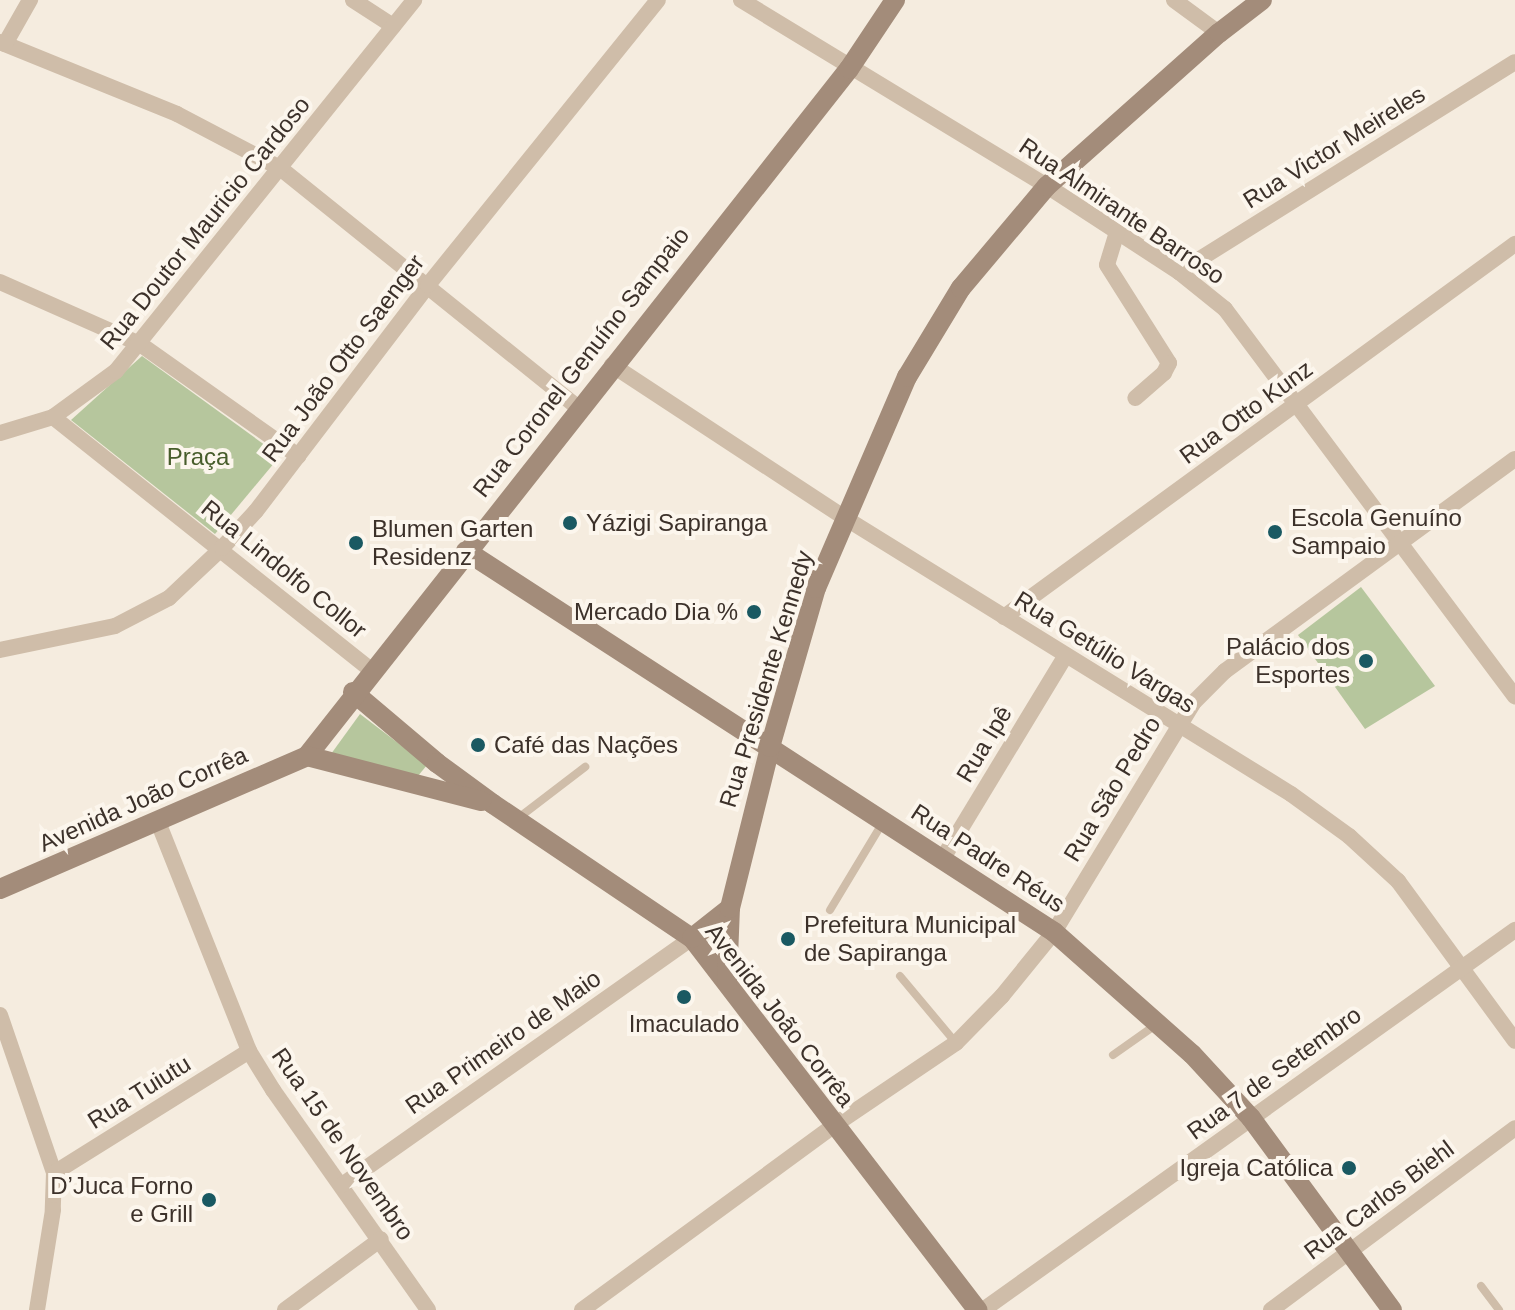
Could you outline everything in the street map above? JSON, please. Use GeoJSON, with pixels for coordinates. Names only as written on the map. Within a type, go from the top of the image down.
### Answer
{"type":"FeatureCollection","features":[{"type":"Feature","properties":{"kind":"main road","name":"Rua Coronel Genuíno Sampaio"},"geometry":{"type":"LineString","coordinates":[[307,756],[353,692],[849,69],[895,0]]}},
{"type":"Feature","properties":{"kind":"main road","name":"Rua Presidente Kennedy"},"geometry":{"type":"LineString","coordinates":[[727,982],[730,908],[770,747],[816,588],[907,377],[961,288],[1047,186],[1219,33],[1262,0]]}},
{"type":"Feature","properties":{"kind":"main road","name":"Rua Padre Réus"},"geometry":{"type":"LineString","coordinates":[[466,551],[1054,932],[1192,1054],[1251,1118],[1392,1310]]}},
{"type":"Feature","properties":{"kind":"main road","name":"Avenida João Corrêa"},"geometry":{"type":"LineString","coordinates":[[353,692],[437,763],[493,804],[692,938],[972,1308]]}},
{"type":"Feature","properties":{"kind":"main road","name":"Avenida João Corrêa"},"geometry":{"type":"LineString","coordinates":[[0,889],[307,756],[493,804]]}},
{"type":"Feature","properties":{"kind":"main road"},"geometry":{"type":"LineString","coordinates":[[425,785],[438,772],[437,763]]}},
{"type":"Feature","properties":{"kind":"main road"},"geometry":{"type":"LineString","coordinates":[[692,938],[730,908]]}},
{"type":"Feature","properties":{"kind":"street"},"geometry":{"type":"LineString","coordinates":[[30,0],[3,43],[177,114],[280,168],[579,408]]}},
{"type":"Feature","properties":{"kind":"street"},"geometry":{"type":"LineString","coordinates":[[353,0],[393,26]]}},
{"type":"Feature","properties":{"kind":"street","name":"Rua Doutor Mauricio Cardoso"},"geometry":{"type":"LineString","coordinates":[[0,433],[53,417],[116,371],[414,0]]}},
{"type":"Feature","properties":{"kind":"street","name":"Rua João Otto Saenger"},"geometry":{"type":"LineString","coordinates":[[0,650],[115,626],[169,598],[222,548],[298,456],[428,285],[658,0]]}},
{"type":"Feature","properties":{"kind":"street","name":"Rua Almirante Barroso"},"geometry":{"type":"LineString","coordinates":[[741,0],[849,69],[1047,186],[1179,272],[1225,309],[1401,545],[1510,679],[1515,697]]}},
{"type":"Feature","properties":{"kind":"street"},"geometry":{"type":"LineString","coordinates":[[1174,0],[1219,33]]}},
{"type":"Feature","properties":{"kind":"street","name":"Rua Victor Meireles"},"geometry":{"type":"LineString","coordinates":[[1179,272],[1515,62]]}},
{"type":"Feature","properties":{"kind":"street"},"geometry":{"type":"LineString","coordinates":[[1117,232],[1107,265],[1169,363],[1164,373],[1135,398]]}},
{"type":"Feature","properties":{"kind":"street","name":"Rua Otto Kunz"},"geometry":{"type":"LineString","coordinates":[[1004,617],[1515,244]]}},
{"type":"Feature","properties":{"kind":"street"},"geometry":{"type":"LineString","coordinates":[[0,282],[140,344],[298,456]]}},
{"type":"Feature","properties":{"kind":"street","name":"Rua Getúlio Vargas"},"geometry":{"type":"LineString","coordinates":[[612,365],[845,518],[1291,794],[1349,836],[1398,881],[1515,1041]]}},
{"type":"Feature","properties":{"kind":"street","name":"Rua Lindolfo Collor"},"geometry":{"type":"LineString","coordinates":[[53,417],[222,548],[371,670]]}},
{"type":"Feature","properties":{"kind":"street","name":"Rua São Pedro"},"geometry":{"type":"LineString","coordinates":[[582,1310],[833,1126],[956,1043],[1002,996],[1054,932],[1193,703],[1225,671],[1515,459]]}},
{"type":"Feature","properties":{"kind":"street","name":"Rua Ipê"},"geometry":{"type":"LineString","coordinates":[[943,858],[1066,655]]}},
{"type":"Feature","properties":{"kind":"street","name":"Rua 15 de Novembro"},"geometry":{"type":"LineString","coordinates":[[158,822],[249,1051],[273,1090],[381,1239],[428,1310]]}},
{"type":"Feature","properties":{"kind":"street","name":"Rua 7 de Setembro"},"geometry":{"type":"LineString","coordinates":[[972,1308],[1251,1118],[1515,930]]}},
{"type":"Feature","properties":{"kind":"street","name":"Rua Primeiro de Maio"},"geometry":{"type":"LineString","coordinates":[[342,1185],[692,938]]}},
{"type":"Feature","properties":{"kind":"street"},"geometry":{"type":"LineString","coordinates":[[0,1015],[54,1173],[53,1210],[37,1310]]}},
{"type":"Feature","properties":{"kind":"street","name":"Rua Tuiutu"},"geometry":{"type":"LineString","coordinates":[[54,1173],[249,1051]]}},
{"type":"Feature","properties":{"kind":"street","name":"Rua Carlos Biehl"},"geometry":{"type":"LineString","coordinates":[[1271,1310],[1515,1128]]}},
{"type":"Feature","properties":{"kind":"street"},"geometry":{"type":"LineString","coordinates":[[285,1310],[381,1239]]}},
{"type":"Feature","properties":{"kind":"lane"},"geometry":{"type":"LineString","coordinates":[[517,820],[585,767]]}},
{"type":"Feature","properties":{"kind":"lane"},"geometry":{"type":"LineString","coordinates":[[830,910],[884,820]]}},
{"type":"Feature","properties":{"kind":"lane"},"geometry":{"type":"LineString","coordinates":[[900,976],[956,1043]]}},
{"type":"Feature","properties":{"kind":"lane"},"geometry":{"type":"LineString","coordinates":[[1113,1055],[1158,1023]]}},
{"type":"Feature","properties":{"kind":"lane"},"geometry":{"type":"LineString","coordinates":[[1481,1286],[1499,1310]]}},
{"type":"Feature","properties":{"kind":"green space","name":"Praça"},"geometry":{"type":"Polygon","coordinates":[[[142,356],[280,456],[215,534],[71,420],[142,356]]]}},
{"type":"Feature","properties":{"kind":"green space","name":"Palácio dos Esportes"},"geometry":{"type":"Polygon","coordinates":[[[1361,587],[1435,686],[1365,729],[1298,635],[1361,587]]]}},
{"type":"Feature","properties":{"kind":"green space"},"geometry":{"type":"Polygon","coordinates":[[[360,714],[427,765],[418,776],[331,754],[360,714]]]}},
{"type":"Feature","properties":{"kind":"place","name":"Yázigi Sapiranga"},"geometry":{"type":"Point","coordinates":[570,523]}},
{"type":"Feature","properties":{"kind":"place","name":"Escola Genuíno Sampaio"},"geometry":{"type":"Point","coordinates":[1275,532]}},
{"type":"Feature","properties":{"kind":"place","name":"Blumen Garten Residenz"},"geometry":{"type":"Point","coordinates":[356,543]}},
{"type":"Feature","properties":{"kind":"place","name":"Mercado Dia %"},"geometry":{"type":"Point","coordinates":[754,612]}},
{"type":"Feature","properties":{"kind":"place","name":"Palácio dos Esportes"},"geometry":{"type":"Point","coordinates":[1366,661]}},
{"type":"Feature","properties":{"kind":"place","name":"Café das Nações"},"geometry":{"type":"Point","coordinates":[478,745]}},
{"type":"Feature","properties":{"kind":"place","name":"Prefeitura Municipal de Sapiranga"},"geometry":{"type":"Point","coordinates":[788,939]}},
{"type":"Feature","properties":{"kind":"place","name":"Imaculado"},"geometry":{"type":"Point","coordinates":[684,997]}},
{"type":"Feature","properties":{"kind":"place","name":"Igreja Católica"},"geometry":{"type":"Point","coordinates":[1349,1168]}},
{"type":"Feature","properties":{"kind":"place","name":"D’Juca Forno e Grill"},"geometry":{"type":"Point","coordinates":[209,1200]}}]}
